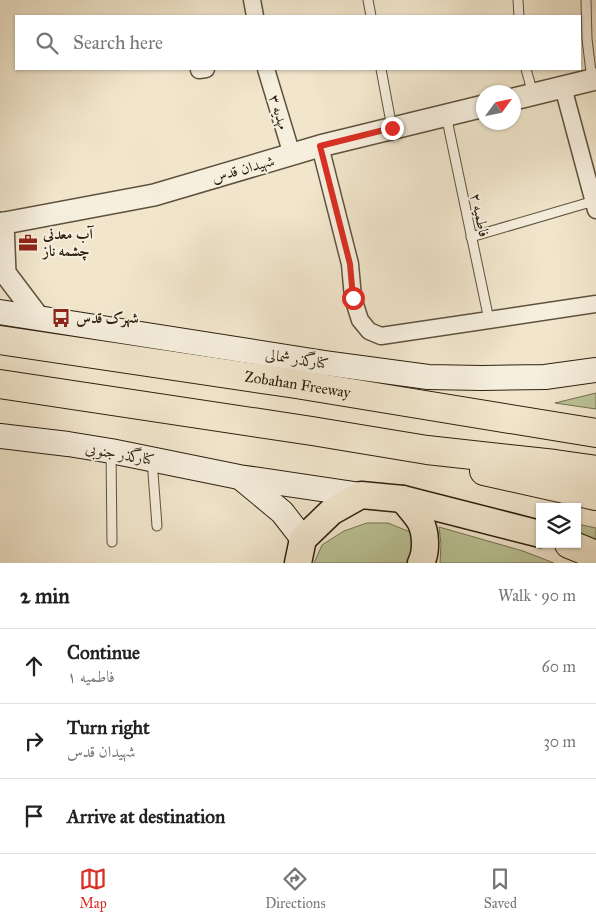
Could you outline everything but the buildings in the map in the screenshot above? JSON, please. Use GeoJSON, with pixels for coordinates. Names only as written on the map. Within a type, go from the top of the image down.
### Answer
{"type":"FeatureCollection","features":[{"type":"Feature","properties":{"kind":"highway","name":"Zobahan Freeway"},"geometry":{"type":"LineString","coordinates":[[0,340],[296,384],[596,433]]}},
{"type":"Feature","properties":{"kind":"highway"},"geometry":{"type":"LineString","coordinates":[[0,384],[428,450],[596,470]]}},
{"type":"Feature","properties":{"kind":"highway"},"geometry":{"type":"LineString","coordinates":[[312,431],[596,496]]}},
{"type":"Feature","properties":{"kind":"highway"},"geometry":{"type":"LineString","coordinates":[[579,548],[596,555]]}},
{"type":"Feature","properties":{"kind":"main road","name":"کنارگذر شمالی"},"geometry":{"type":"LineString","coordinates":[[0,312],[282,357],[428,377],[545,377],[596,370]]}},
{"type":"Feature","properties":{"kind":"main road","name":"کنارگذر جنوبی"},"geometry":{"type":"LineString","coordinates":[[0,436],[111,451],[240,477],[360,495]]}},
{"type":"Feature","properties":{"kind":"main road"},"geometry":{"type":"LineString","coordinates":[[240,477],[282,512],[301,551],[331,512],[360,495],[402,498],[536,533]]}},
{"type":"Feature","properties":{"kind":"main road"},"geometry":{"type":"LineString","coordinates":[[402,498],[420,522],[424,532],[426,548],[421,563]]}},
{"type":"Feature","properties":{"kind":"main road"},"geometry":{"type":"LineString","coordinates":[[568,548],[591,563]]}},
{"type":"Feature","properties":{"kind":"street"},"geometry":{"type":"LineString","coordinates":[[252,0],[255,15]]}},
{"type":"Feature","properties":{"kind":"street","name":"مهدیه ۳"},"geometry":{"type":"LineString","coordinates":[[266,70],[292,155]]}},
{"type":"Feature","properties":{"kind":"street"},"geometry":{"type":"LineString","coordinates":[[523,97],[594,80]]}},
{"type":"Feature","properties":{"kind":"street"},"geometry":{"type":"LineString","coordinates":[[563,88],[595,205]]}},
{"type":"Feature","properties":{"kind":"street","name":"شهیدان قدس"},"geometry":{"type":"LineString","coordinates":[[2,224],[154,195],[320,146],[476,108]]}},
{"type":"Feature","properties":{"kind":"street"},"geometry":{"type":"LineString","coordinates":[[320,146],[350,264],[353,298],[360,320],[369,331],[381,336],[596,304]]}},
{"type":"Feature","properties":{"kind":"street"},"geometry":{"type":"LineString","coordinates":[[2,224],[5,272],[39,318]]}},
{"type":"Feature","properties":{"kind":"lane"},"geometry":{"type":"LineString","coordinates":[[368,0],[371,15]]}},
{"type":"Feature","properties":{"kind":"lane"},"geometry":{"type":"LineString","coordinates":[[518,0],[519,15]]}},
{"type":"Feature","properties":{"kind":"lane"},"geometry":{"type":"LineString","coordinates":[[586,0],[587,39],[594,80]]}},
{"type":"Feature","properties":{"kind":"lane"},"geometry":{"type":"LineString","coordinates":[[381,70],[392,128]]}},
{"type":"Feature","properties":{"kind":"lane"},"geometry":{"type":"LineString","coordinates":[[523,97],[526,70]]}},
{"type":"Feature","properties":{"kind":"lane","name":"فاطمیه ۲"},"geometry":{"type":"LineString","coordinates":[[446,115],[489,320]]}},
{"type":"Feature","properties":{"kind":"lane"},"geometry":{"type":"LineString","coordinates":[[471,237],[595,205]]}},
{"type":"Feature","properties":{"kind":"lane"},"geometry":{"type":"LineString","coordinates":[[111,451],[112,542]]}},
{"type":"Feature","properties":{"kind":"lane"},"geometry":{"type":"LineString","coordinates":[[152,459],[157,526]]}},
{"type":"Feature","properties":{"kind":"green space"},"geometry":{"type":"Polygon","coordinates":[[[596,393],[596,409],[555,403],[596,393]]]}},
{"type":"Feature","properties":{"kind":"green space"},"geometry":{"type":"Polygon","coordinates":[[[367,523],[388,523],[410,532],[419,547],[410,563],[314,563],[322,545],[344,531],[367,523]]]}},
{"type":"Feature","properties":{"kind":"green space"},"geometry":{"type":"Polygon","coordinates":[[[581,525],[596,528],[596,543],[581,538],[581,525]]]}},
{"type":"Feature","properties":{"kind":"green space"},"geometry":{"type":"Polygon","coordinates":[[[439,527],[523,551],[554,563],[440,563],[441,544],[439,527]]]}},
{"type":"Feature","properties":{"kind":"place","name":"آب معدنی چشمه ناز"},"geometry":{"type":"Point","coordinates":[28,243]}},
{"type":"Feature","properties":{"kind":"place","name":"شهرک قدس"},"geometry":{"type":"Point","coordinates":[61,318]}},
{"type":"Feature","properties":{"kind":"route"},"geometry":{"type":"LineString","coordinates":[[353,298],[350,264],[320,146],[392,128]]}}]}
